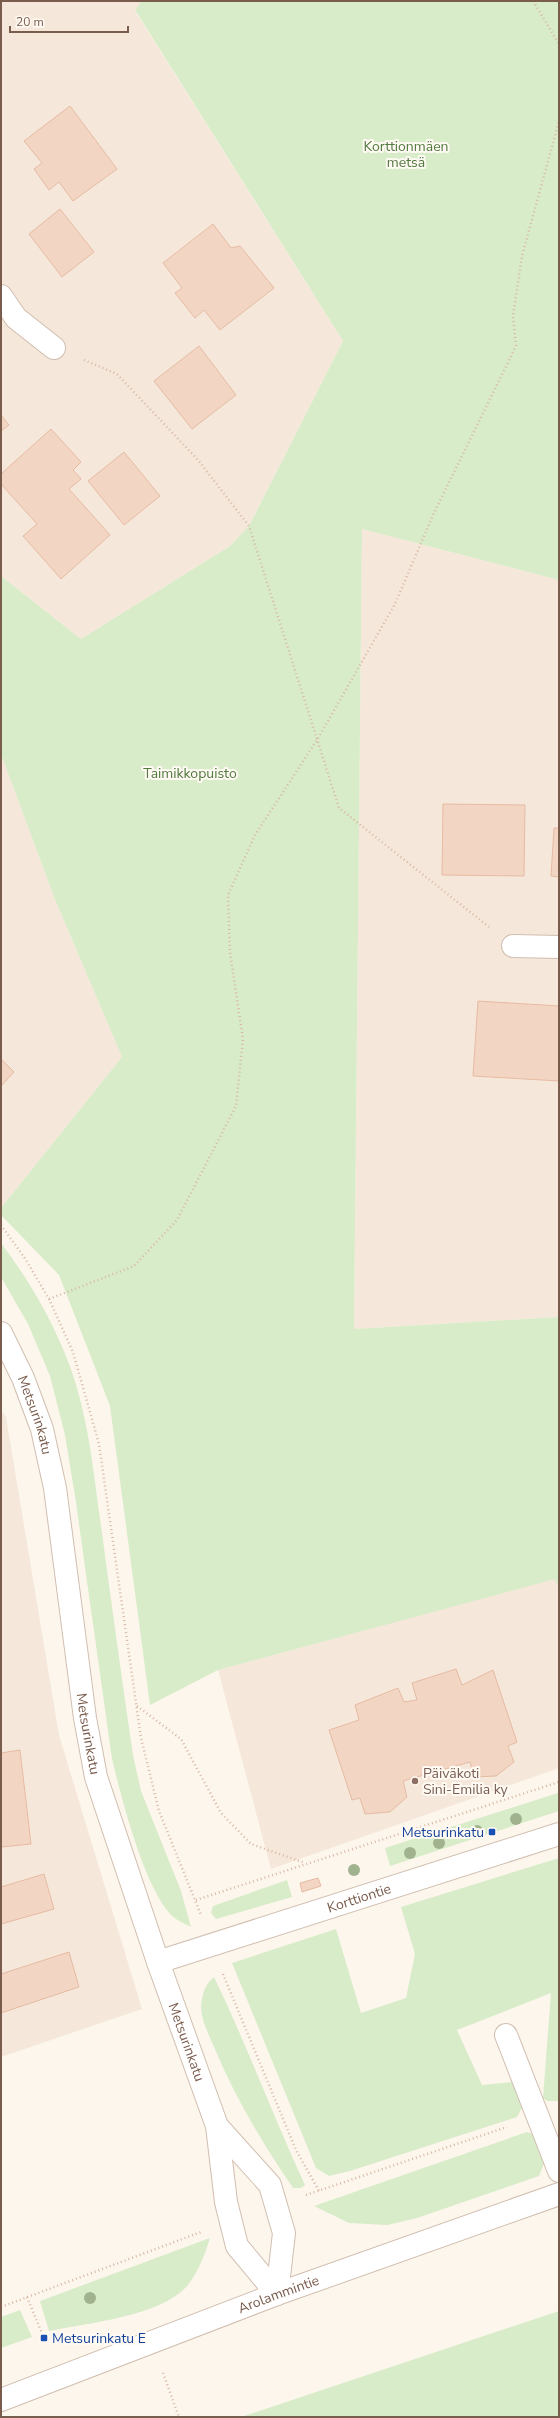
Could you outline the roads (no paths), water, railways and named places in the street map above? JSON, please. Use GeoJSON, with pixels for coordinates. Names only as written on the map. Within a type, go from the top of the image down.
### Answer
{"type":"FeatureCollection","features":[{"type":"Feature","properties":{"kind":"street"},"geometry":{"type":"LineString","coordinates":[[1,296],[16,318],[54,348]]}},
{"type":"Feature","properties":{"kind":"street"},"geometry":{"type":"LineString","coordinates":[[513,946],[559,947]]}},
{"type":"Feature","properties":{"kind":"street","name":"Metsurinkatu"},"geometry":{"type":"LineString","coordinates":[[1,1333],[23,1378],[42,1429],[55,1488],[85,1718],[96,1777],[158,1962],[217,2126],[226,2202],[237,2246],[277,2294]]}},
{"type":"Feature","properties":{"kind":"street","name":"Korttiontie"},"geometry":{"type":"LineString","coordinates":[[158,1962],[559,1834]]}},
{"type":"Feature","properties":{"kind":"street"},"geometry":{"type":"LineString","coordinates":[[506,2035],[559,2171]]}},
{"type":"Feature","properties":{"kind":"street","name":"Metsurinkatu"},"geometry":{"type":"LineString","coordinates":[[217,2126],[270,2185],[284,2233],[277,2294]]}},
{"type":"Feature","properties":{"kind":"street","name":"Arolammintie"},"geometry":{"type":"LineString","coordinates":[[1,2400],[277,2294],[559,2194]]}},
{"type":"Feature","properties":{"kind":"place","name":"Päiväkoti Sini-Emilia ky"},"geometry":{"type":"Point","coordinates":[415,1781]}},
{"type":"Feature","properties":{"kind":"place","name":"Metsurinkatu"},"geometry":{"type":"Point","coordinates":[492,1832]}},
{"type":"Feature","properties":{"kind":"place","name":"Metsurinkatu E"},"geometry":{"type":"Point","coordinates":[44,2338]}},
{"type":"Feature","properties":{"kind":"park label","name":"Korttionmäen metsä"},"geometry":{"type":"Point","coordinates":[406,154]}},
{"type":"Feature","properties":{"kind":"park label","name":"Taimikkopuisto"},"geometry":{"type":"Point","coordinates":[190,773]}}]}
